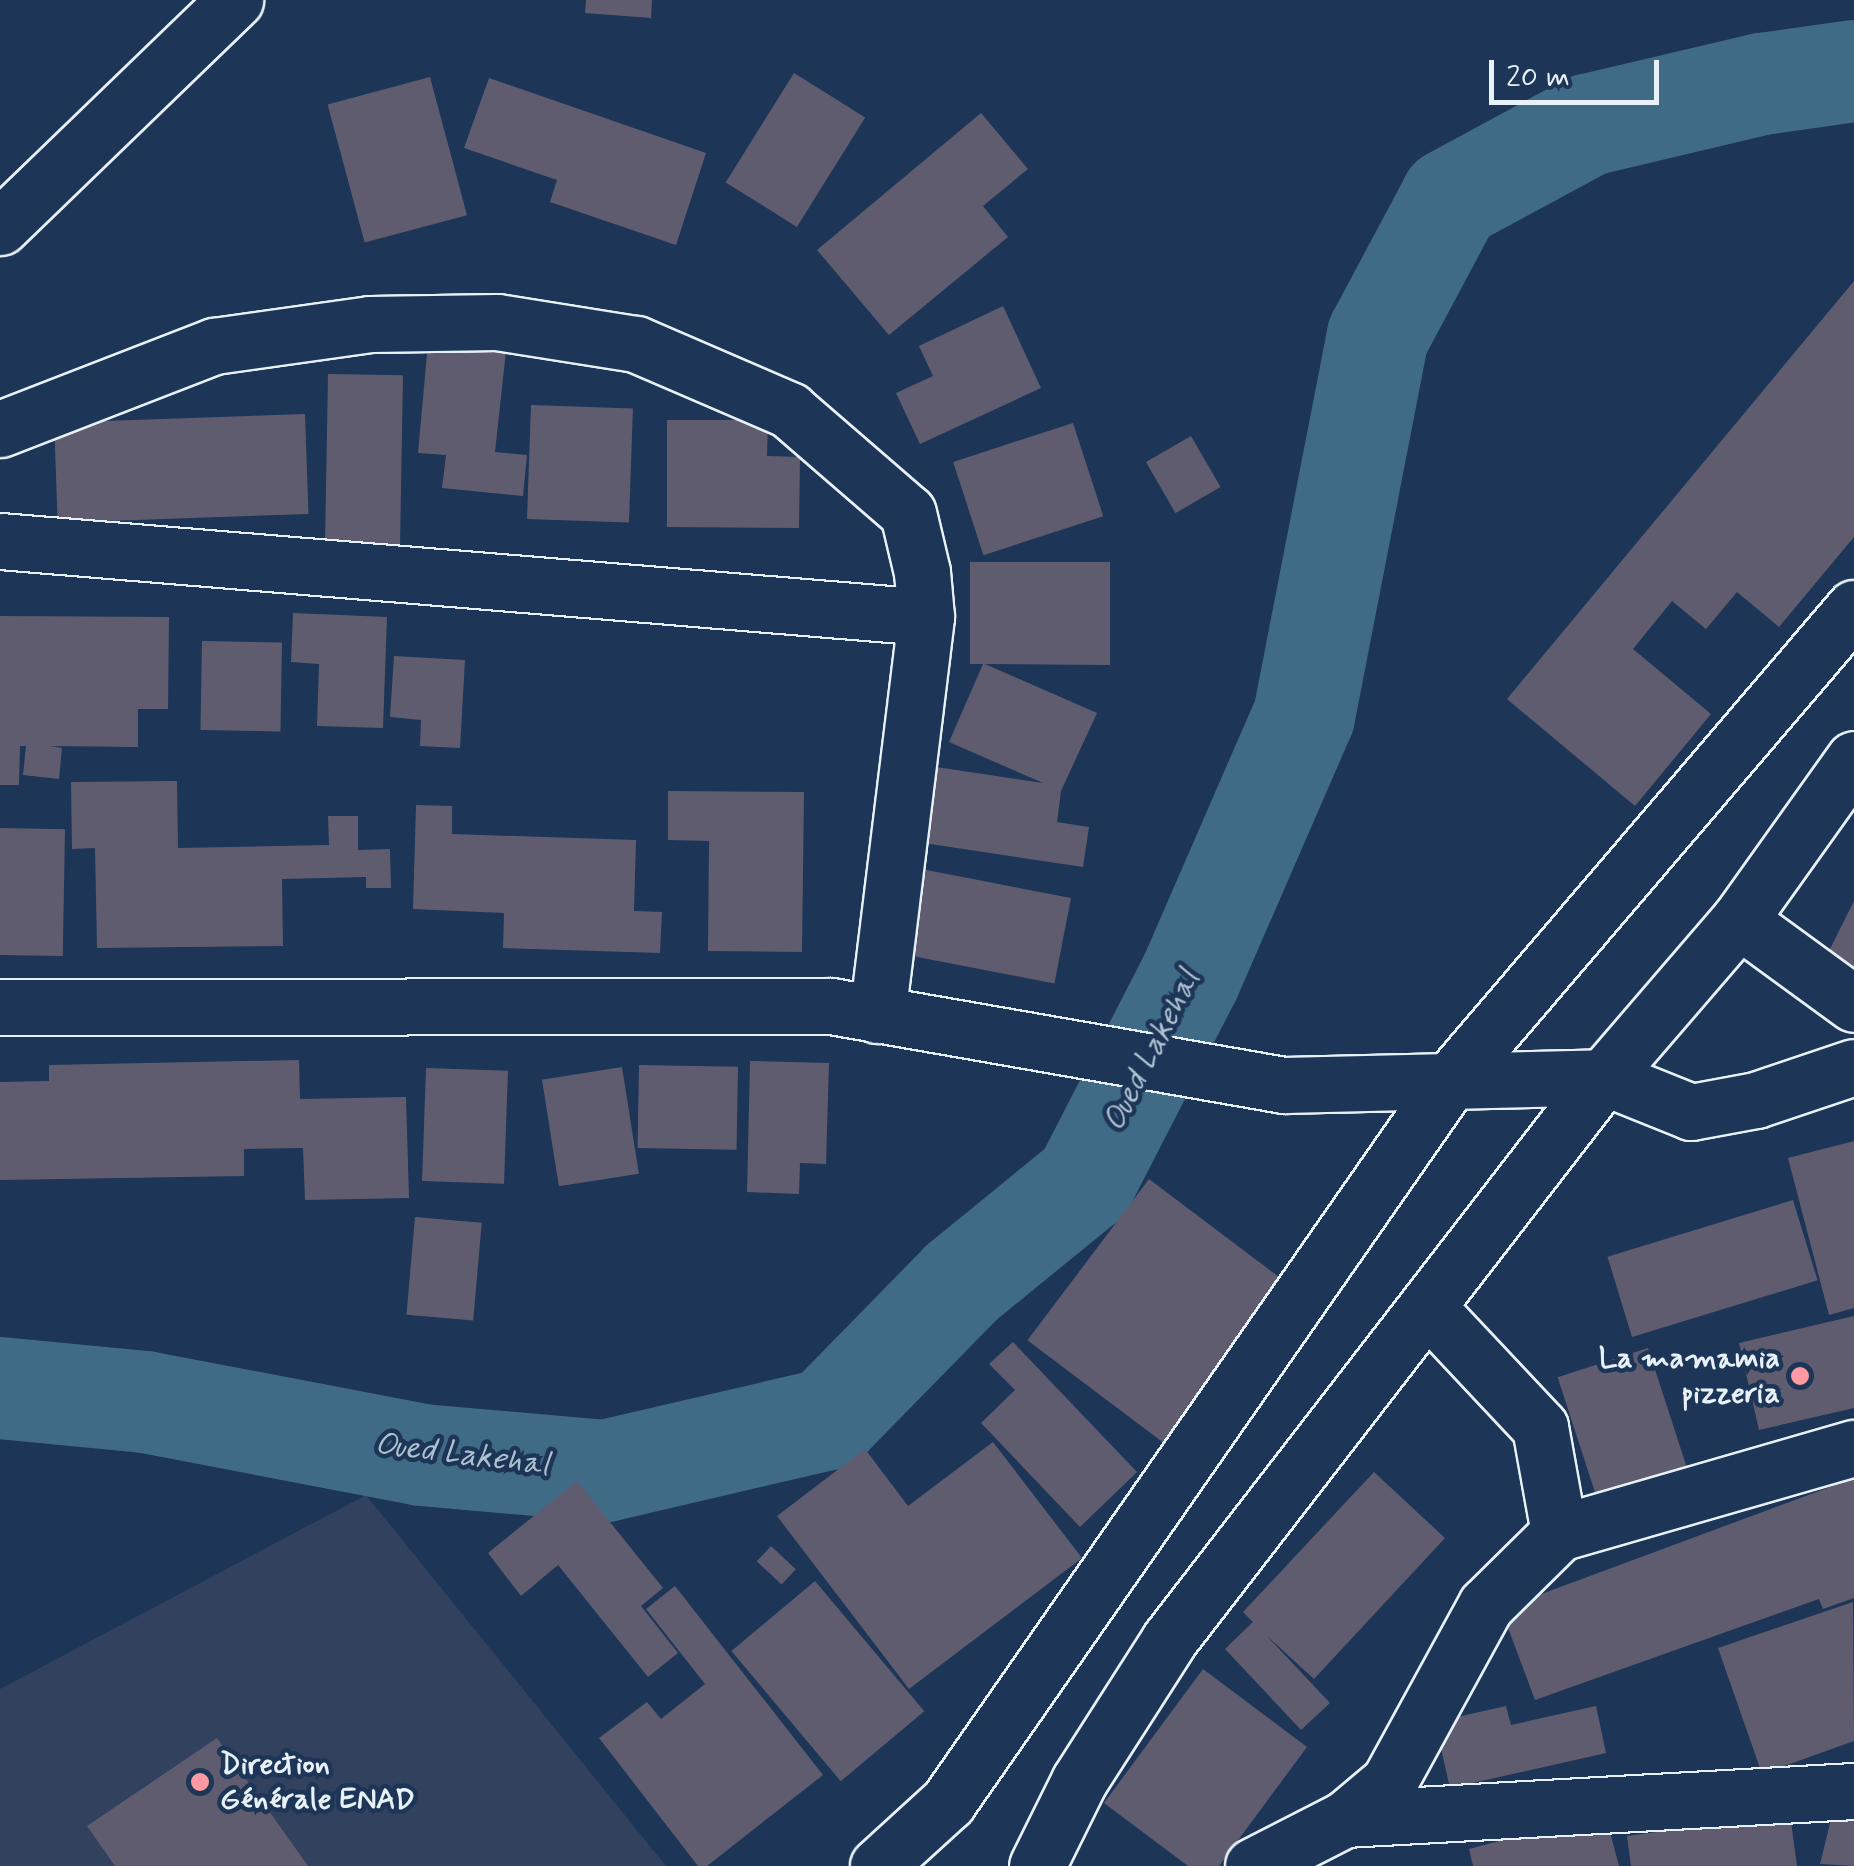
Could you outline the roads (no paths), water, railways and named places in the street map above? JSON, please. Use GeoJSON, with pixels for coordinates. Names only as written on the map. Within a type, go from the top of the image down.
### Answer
{"type":"FeatureCollection","features":[{"type":"Feature","properties":{"kind":"street"},"geometry":{"type":"LineString","coordinates":[[0,227],[234,0]]}},
{"type":"Feature","properties":{"kind":"street"},"geometry":{"type":"LineString","coordinates":[[187,46],[274,0]]}},
{"type":"Feature","properties":{"kind":"street"},"geometry":{"type":"LineString","coordinates":[[0,429],[214,346],[370,324],[497,322],[636,344],[789,410],[908,512],[926,617],[877,1015]]}},
{"type":"Feature","properties":{"kind":"street"},"geometry":{"type":"LineString","coordinates":[[0,542],[926,617]]}},
{"type":"Feature","properties":{"kind":"street"},"geometry":{"type":"LineString","coordinates":[[878,1866],[948,1802],[1453,1077],[1854,608]]}},
{"type":"Feature","properties":{"kind":"street"},"geometry":{"type":"LineString","coordinates":[[1037,1866],[1079,1780],[1169,1640],[1430,1310],[1604,1077],[1740,920],[1854,761]]}},
{"type":"Feature","properties":{"kind":"street"},"geometry":{"type":"LineString","coordinates":[[1740,920],[1854,1004]]}},
{"type":"Feature","properties":{"kind":"street"},"geometry":{"type":"LineString","coordinates":[[0,1006],[831,1006],[1038,1046],[1284,1085],[1453,1077],[1604,1077],[1691,1112],[1756,1100],[1854,1068]]}},
{"type":"Feature","properties":{"kind":"street"},"geometry":{"type":"LineString","coordinates":[[1430,1310],[1540,1427],[1558,1533]]}},
{"type":"Feature","properties":{"kind":"street"},"geometry":{"type":"LineString","coordinates":[[1252,1866],[1345,1819],[1389,1782],[1486,1605],[1558,1533],[1854,1448]]}},
{"type":"Feature","properties":{"kind":"street"},"geometry":{"type":"LineString","coordinates":[[1345,1819],[1854,1791]]}},
{"type":"Feature","properties":{"kind":"waterway","name":"Oued Lakehal"},"geometry":{"type":"LineString","coordinates":[[0,1388],[145,1402],[422,1455],[605,1471],[828,1419],[961,1283],[1085,1182],[1190,978],[1304,716],[1378,336],[1451,199],[1588,125],[1762,84],[1854,71]]}},
{"type":"Feature","properties":{"kind":"place","name":"La mamamia pizzeria"},"geometry":{"type":"Point","coordinates":[1800,1376]}},
{"type":"Feature","properties":{"kind":"place","name":"Direction Générale ENAD"},"geometry":{"type":"Point","coordinates":[200,1782]}}]}
